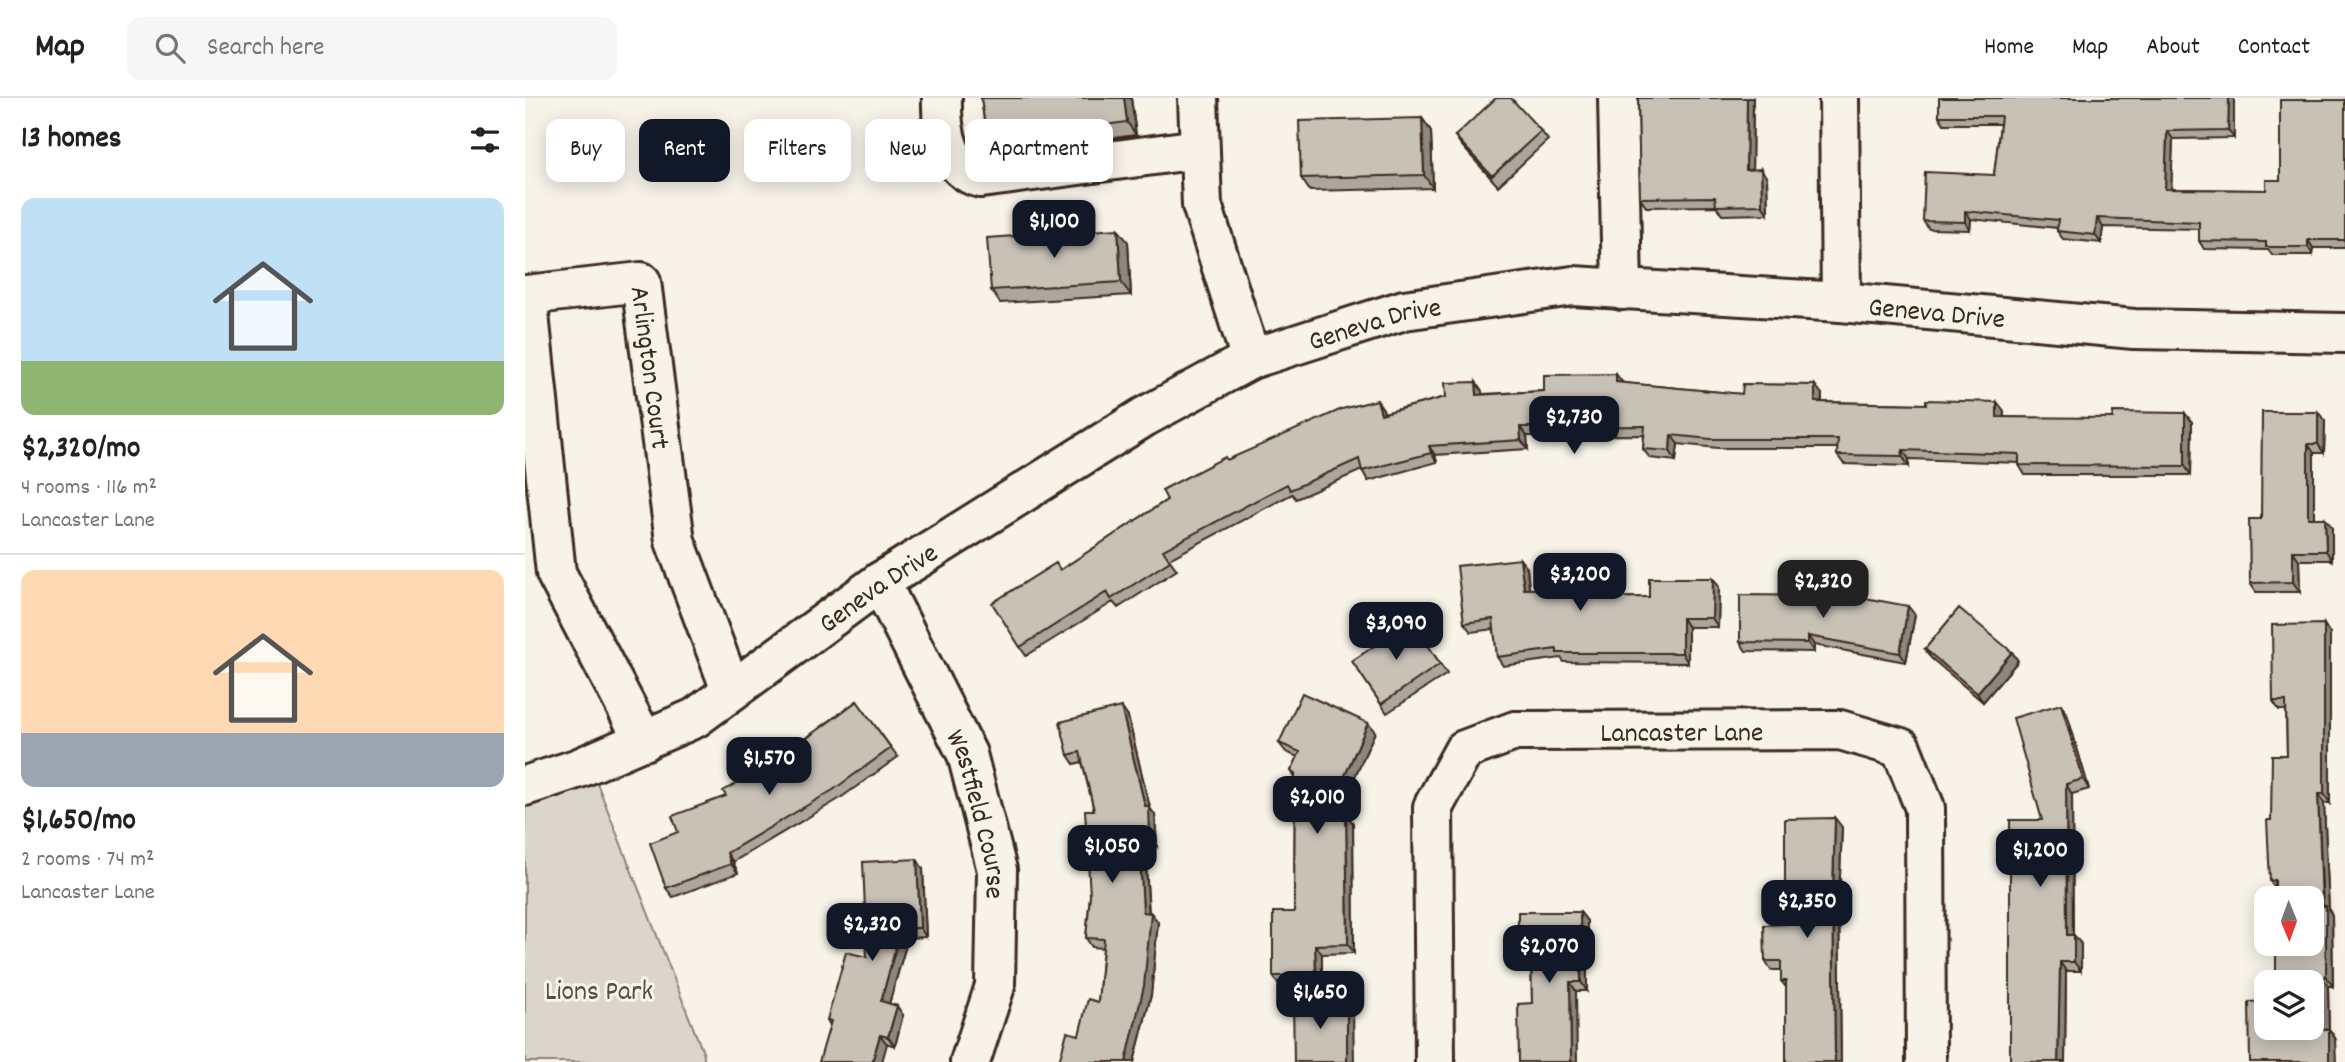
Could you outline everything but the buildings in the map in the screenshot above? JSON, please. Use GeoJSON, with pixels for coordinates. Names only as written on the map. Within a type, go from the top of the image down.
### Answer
{"type":"FeatureCollection","features":[{"type":"Feature","properties":{"kind":"street"},"geometry":{"type":"LineString","coordinates":[[942,98],[949,149],[957,166],[966,174],[981,178],[1199,149]]}},
{"type":"Feature","properties":{"kind":"street"},"geometry":{"type":"LineString","coordinates":[[1198,98],[1202,205],[1251,359]]}},
{"type":"Feature","properties":{"kind":"street"},"geometry":{"type":"LineString","coordinates":[[1618,98],[1622,290]]}},
{"type":"Feature","properties":{"kind":"street"},"geometry":{"type":"LineString","coordinates":[[1839,98],[1841,302]]}},
{"type":"Feature","properties":{"kind":"street","name":"Arlington Court"},"geometry":{"type":"LineString","coordinates":[[644,741],[556,573],[527,295],[641,282],[675,541],[731,691]]}},
{"type":"Feature","properties":{"kind":"street","name":"Geneva Drive"},"geometry":{"type":"LineString","coordinates":[[525,786],[644,741],[695,718],[880,582],[1143,417],[1251,359],[1404,310],[1573,286],[1841,302],[2134,329],[2345,333]]}},
{"type":"Feature","properties":{"kind":"street","name":"Westfield Course"},"geometry":{"type":"LineString","coordinates":[[880,582],[967,754],[997,870],[995,986],[970,1062]]}},
{"type":"Feature","properties":{"kind":"street","name":"Lancaster Lane"},"geometry":{"type":"LineString","coordinates":[[1435,1062],[1433,807],[1464,750],[1515,731],[1840,730],[1901,748],[1925,808],[1926,1062]]}},
{"type":"Feature","properties":{"kind":"green space","name":"Lions Park"},"geometry":{"type":"Polygon","coordinates":[[[595,778],[704,1055],[704,1062],[525,1062],[525,797],[595,778]]]}}]}
